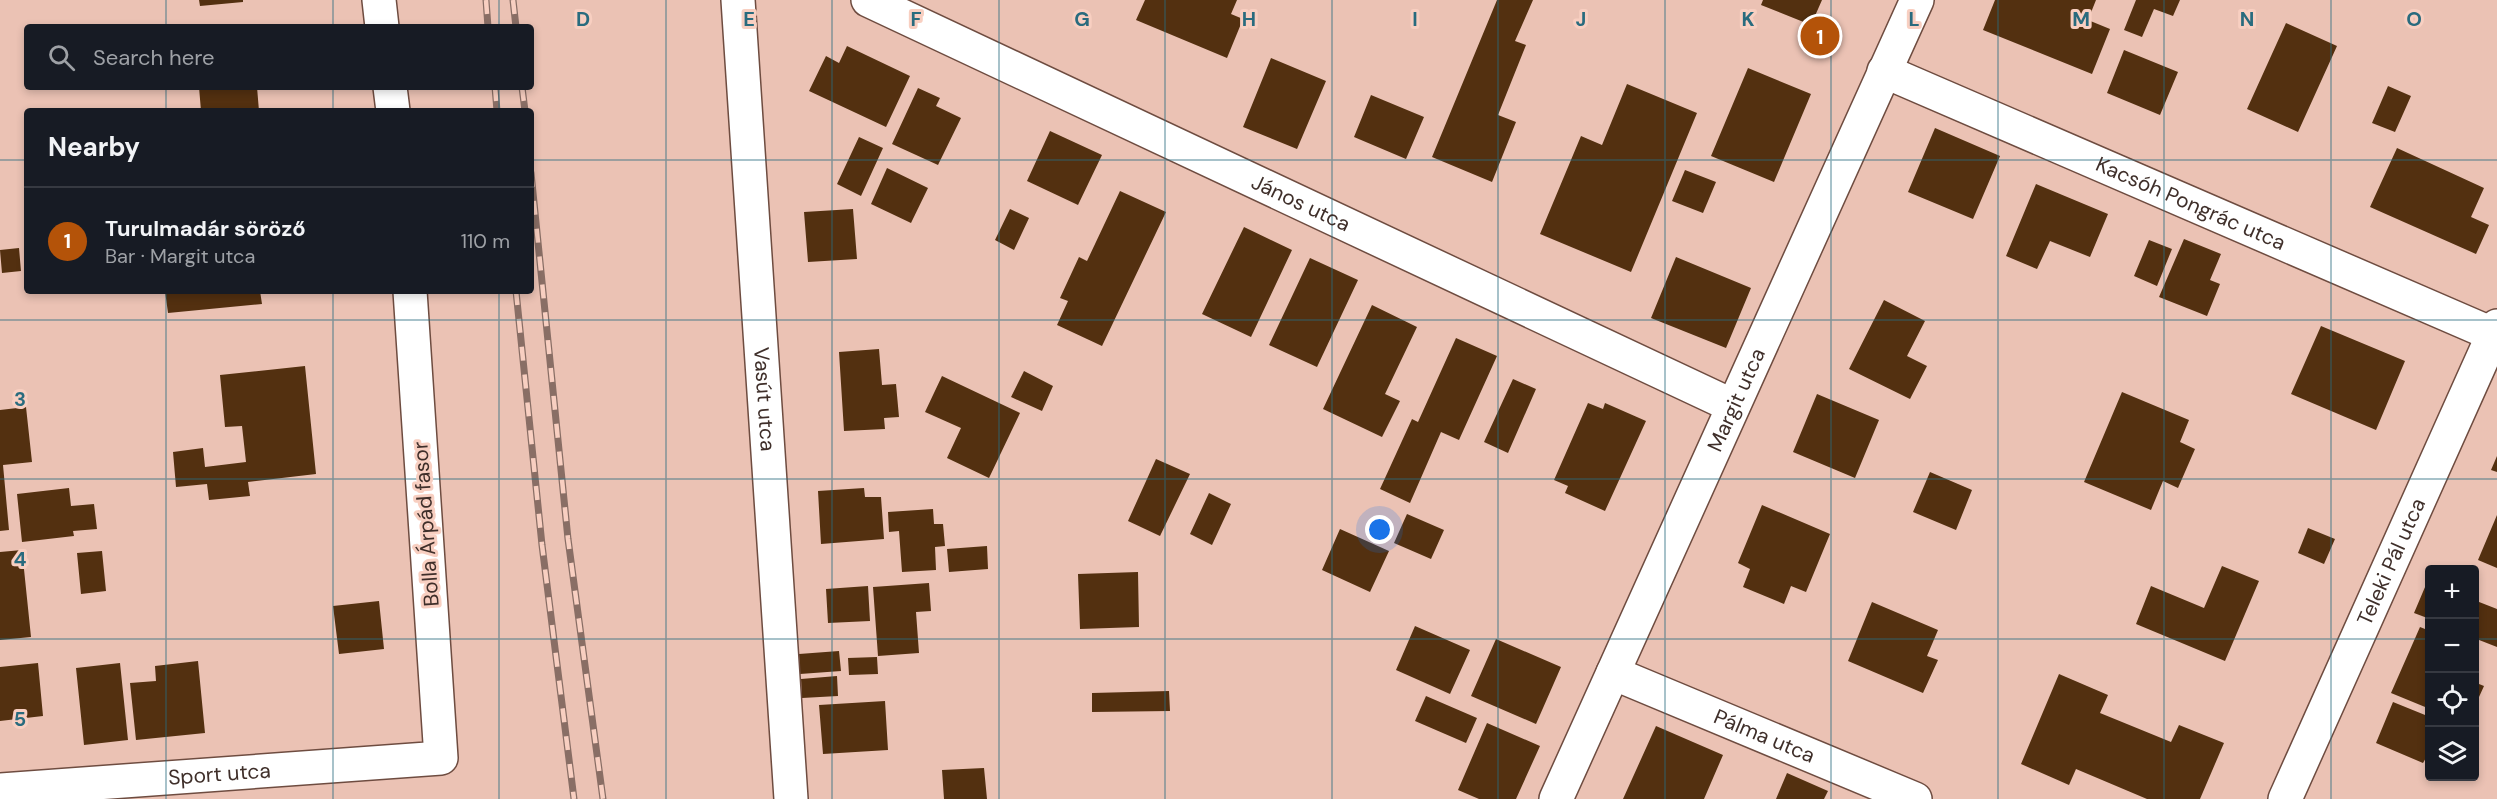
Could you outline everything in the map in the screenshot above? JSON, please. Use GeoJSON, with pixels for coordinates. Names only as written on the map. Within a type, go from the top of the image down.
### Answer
{"type":"FeatureCollection","features":[{"type":"Feature","properties":{"kind":"street"},"geometry":{"type":"LineString","coordinates":[[379,0],[382,24]]}},
{"type":"Feature","properties":{"kind":"street","name":"Vasút utca"},"geometry":{"type":"LineString","coordinates":[[738,0],[791,799]]}},
{"type":"Feature","properties":{"kind":"street","name":"János utca"},"geometry":{"type":"LineString","coordinates":[[868,0],[1733,406]]}},
{"type":"Feature","properties":{"kind":"street","name":"Margit utca"},"geometry":{"type":"LineString","coordinates":[[1556,799],[1917,0]]}},
{"type":"Feature","properties":{"kind":"street","name":"Kacsóh Pongrác utca"},"geometry":{"type":"LineString","coordinates":[[1884,72],[2496,332]]}},
{"type":"Feature","properties":{"kind":"street"},"geometry":{"type":"LineString","coordinates":[[390,90],[393,108]]}},
{"type":"Feature","properties":{"kind":"street","name":"Bolla Árpád fasor"},"geometry":{"type":"LineString","coordinates":[[410,294],[441,758]]}},
{"type":"Feature","properties":{"kind":"street","name":"Teleki Pál utca"},"geometry":{"type":"LineString","coordinates":[[2285,799],[2496,332]]}},
{"type":"Feature","properties":{"kind":"street","name":"Pálma utca"},"geometry":{"type":"LineString","coordinates":[[1613,673],[1915,799]]}},
{"type":"Feature","properties":{"kind":"street","name":"Sport utca"},"geometry":{"type":"LineString","coordinates":[[0,790],[441,758]]}},
{"type":"Feature","properties":{"kind":"building"},"geometry":{"type":"Polygon","coordinates":[[[199,0],[243,0],[243,2],[200,6],[199,0]]]}},
{"type":"Feature","properties":{"kind":"building"},"geometry":{"type":"Polygon","coordinates":[[[1145,0],[1237,0],[1231,14],[1243,19],[1227,58],[1136,20],[1145,0]]]}},
{"type":"Feature","properties":{"kind":"building"},"geometry":{"type":"Polygon","coordinates":[[[1497,0],[1533,0],[1515,41],[1526,45],[1498,115],[1516,122],[1492,182],[1432,157],[1497,0]]]}},
{"type":"Feature","properties":{"kind":"building"},"geometry":{"type":"Polygon","coordinates":[[[1763,0],[1822,0],[1811,25],[1761,5],[1763,0]]]}},
{"type":"Feature","properties":{"kind":"building"},"geometry":{"type":"Polygon","coordinates":[[[1995,0],[2096,0],[2088,20],[2110,29],[2092,74],[1983,30],[1995,0]]]}},
{"type":"Feature","properties":{"kind":"building"},"geometry":{"type":"Polygon","coordinates":[[[2136,0],[2180,0],[2173,16],[2154,9],[2142,37],[2124,30],[2136,0]]]}},
{"type":"Feature","properties":{"kind":"building"},"geometry":{"type":"Polygon","coordinates":[[[2286,23],[2337,46],[2298,132],[2247,109],[2286,23]]]}},
{"type":"Feature","properties":{"kind":"building"},"geometry":{"type":"Polygon","coordinates":[[[847,46],[910,76],[886,127],[809,91],[826,56],[839,63],[847,46]]]}},
{"type":"Feature","properties":{"kind":"building"},"geometry":{"type":"Polygon","coordinates":[[[2124,50],[2178,72],[2160,115],[2107,93],[2124,50]]]}},
{"type":"Feature","properties":{"kind":"building"},"geometry":{"type":"Polygon","coordinates":[[[1271,58],[1326,81],[1297,149],[1243,127],[1271,58]]]}},
{"type":"Feature","properties":{"kind":"building"},"geometry":{"type":"Polygon","coordinates":[[[1748,68],[1811,94],[1774,182],[1711,156],[1748,68]]]}},
{"type":"Feature","properties":{"kind":"building"},"geometry":{"type":"Polygon","coordinates":[[[1627,84],[1697,113],[1631,272],[1540,234],[1581,136],[1602,145],[1627,84]]]}},
{"type":"Feature","properties":{"kind":"building"},"geometry":{"type":"Polygon","coordinates":[[[2388,86],[2411,96],[2395,132],[2372,123],[2388,86]]]}},
{"type":"Feature","properties":{"kind":"building"},"geometry":{"type":"Polygon","coordinates":[[[918,88],[940,98],[936,106],[961,118],[938,165],[892,144],[918,88]]]}},
{"type":"Feature","properties":{"kind":"building"},"geometry":{"type":"Polygon","coordinates":[[[199,90],[257,90],[259,108],[201,108],[199,90]]]}},
{"type":"Feature","properties":{"kind":"building"},"geometry":{"type":"Polygon","coordinates":[[[1371,95],[1424,117],[1406,159],[1354,137],[1371,95]]]}},
{"type":"Feature","properties":{"kind":"building"},"geometry":{"type":"Polygon","coordinates":[[[1935,128],[2000,156],[1973,219],[1908,192],[1935,128]]]}},
{"type":"Feature","properties":{"kind":"building"},"geometry":{"type":"Polygon","coordinates":[[[1050,131],[1102,155],[1078,205],[1027,181],[1050,131]]]}},
{"type":"Feature","properties":{"kind":"building"},"geometry":{"type":"Polygon","coordinates":[[[859,137],[883,148],[861,196],[837,184],[859,137]]]}},
{"type":"Feature","properties":{"kind":"building"},"geometry":{"type":"Polygon","coordinates":[[[2397,148],[2484,188],[2471,217],[2489,225],[2476,254],[2370,207],[2397,148]]]}},
{"type":"Feature","properties":{"kind":"building"},"geometry":{"type":"Polygon","coordinates":[[[887,168],[928,188],[911,223],[871,204],[887,168]]]}},
{"type":"Feature","properties":{"kind":"building"},"geometry":{"type":"Polygon","coordinates":[[[1685,170],[1716,182],[1703,213],[1672,201],[1685,170]]]}},
{"type":"Feature","properties":{"kind":"building"},"geometry":{"type":"Polygon","coordinates":[[[2036,184],[2108,214],[2090,257],[2050,241],[2037,269],[2006,256],[2036,184]]]}},
{"type":"Feature","properties":{"kind":"building"},"geometry":{"type":"Polygon","coordinates":[[[1120,191],[1166,212],[1102,346],[1057,325],[1068,301],[1060,298],[1079,257],[1087,261],[1120,191]]]}},
{"type":"Feature","properties":{"kind":"building"},"geometry":{"type":"Polygon","coordinates":[[[853,209],[857,259],[808,262],[804,212],[853,209]]]}},
{"type":"Feature","properties":{"kind":"building"},"geometry":{"type":"Polygon","coordinates":[[[1010,209],[1029,218],[1014,250],[995,240],[1010,209]]]}},
{"type":"Feature","properties":{"kind":"building"},"geometry":{"type":"Polygon","coordinates":[[[1244,227],[1292,250],[1251,337],[1202,314],[1244,227]]]}},
{"type":"Feature","properties":{"kind":"building"},"geometry":{"type":"Polygon","coordinates":[[[2184,239],[2221,254],[2210,280],[2220,284],[2207,316],[2159,297],[2184,239]]]}},
{"type":"Feature","properties":{"kind":"building"},"geometry":{"type":"Polygon","coordinates":[[[2149,240],[2172,249],[2157,286],[2134,276],[2149,240]]]}},
{"type":"Feature","properties":{"kind":"building"},"geometry":{"type":"Polygon","coordinates":[[[19,248],[21,271],[2,273],[0,250],[19,248]]]}},
{"type":"Feature","properties":{"kind":"building"},"geometry":{"type":"Polygon","coordinates":[[[1676,257],[1751,288],[1726,348],[1651,318],[1676,257]]]}},
{"type":"Feature","properties":{"kind":"building"},"geometry":{"type":"Polygon","coordinates":[[[1310,258],[1358,280],[1317,367],[1269,345],[1310,258]]]}},
{"type":"Feature","properties":{"kind":"building"},"geometry":{"type":"Polygon","coordinates":[[[165,294],[260,294],[262,304],[168,313],[165,294]]]}},
{"type":"Feature","properties":{"kind":"building"},"geometry":{"type":"Polygon","coordinates":[[[1884,300],[1925,321],[1907,356],[1927,366],[1910,399],[1849,369],[1884,300]]]}},
{"type":"Feature","properties":{"kind":"building"},"geometry":{"type":"Polygon","coordinates":[[[1372,305],[1417,327],[1385,394],[1400,401],[1382,437],[1323,409],[1372,305]]]}},
{"type":"Feature","properties":{"kind":"building"},"geometry":{"type":"Polygon","coordinates":[[[2321,326],[2405,361],[2376,430],[2291,394],[2321,326]]]}},
{"type":"Feature","properties":{"kind":"building"},"geometry":{"type":"Polygon","coordinates":[[[1456,338],[1497,356],[1459,440],[1441,432],[1410,503],[1380,489],[1412,419],[1418,422],[1456,338]]]}},
{"type":"Feature","properties":{"kind":"building"},"geometry":{"type":"Polygon","coordinates":[[[879,349],[882,385],[896,384],[899,417],[884,418],[885,429],[844,431],[839,352],[879,349]]]}},
{"type":"Feature","properties":{"kind":"building"},"geometry":{"type":"Polygon","coordinates":[[[305,366],[316,474],[248,482],[250,496],[209,500],[207,484],[176,487],[173,452],[203,448],[205,467],[246,462],[242,426],[225,427],[220,375],[305,366]]]}},
{"type":"Feature","properties":{"kind":"building"},"geometry":{"type":"Polygon","coordinates":[[[1024,371],[1053,386],[1042,411],[1011,397],[1024,371]]]}},
{"type":"Feature","properties":{"kind":"building"},"geometry":{"type":"Polygon","coordinates":[[[942,376],[1020,413],[989,478],[947,458],[961,428],[925,412],[942,376]]]}},
{"type":"Feature","properties":{"kind":"building"},"geometry":{"type":"Polygon","coordinates":[[[1513,379],[1536,389],[1508,453],[1484,442],[1513,379]]]}},
{"type":"Feature","properties":{"kind":"building"},"geometry":{"type":"Polygon","coordinates":[[[2122,392],[2189,420],[2180,442],[2195,449],[2178,488],[2163,481],[2151,510],[2084,482],[2122,392]]]}},
{"type":"Feature","properties":{"kind":"building"},"geometry":{"type":"Polygon","coordinates":[[[1817,394],[1879,420],[1855,478],[1793,452],[1817,394]]]}},
{"type":"Feature","properties":{"kind":"building"},"geometry":{"type":"Polygon","coordinates":[[[1588,403],[1603,409],[1605,403],[1646,421],[1605,511],[1565,493],[1568,486],[1554,480],[1588,403]]]}},
{"type":"Feature","properties":{"kind":"building"},"geometry":{"type":"Polygon","coordinates":[[[26,407],[32,462],[3,465],[9,530],[0,531],[0,410],[26,407]]]}},
{"type":"Feature","properties":{"kind":"building"},"geometry":{"type":"Polygon","coordinates":[[[2497,456],[2497,472],[2491,470],[2497,456]]]}},
{"type":"Feature","properties":{"kind":"building"},"geometry":{"type":"Polygon","coordinates":[[[1156,459],[1190,474],[1160,536],[1128,521],[1156,459]]]}},
{"type":"Feature","properties":{"kind":"building"},"geometry":{"type":"Polygon","coordinates":[[[1930,472],[1972,490],[1956,530],[1913,512],[1930,472]]]}},
{"type":"Feature","properties":{"kind":"building"},"geometry":{"type":"Polygon","coordinates":[[[69,488],[71,506],[94,504],[97,529],[73,531],[74,536],[22,542],[17,494],[69,488]]]}},
{"type":"Feature","properties":{"kind":"building"},"geometry":{"type":"Polygon","coordinates":[[[864,488],[865,497],[881,497],[884,539],[821,544],[818,491],[864,488]]]}},
{"type":"Feature","properties":{"kind":"building"},"geometry":{"type":"Polygon","coordinates":[[[1209,493],[1231,504],[1212,545],[1190,534],[1209,493]]]}},
{"type":"Feature","properties":{"kind":"building"},"geometry":{"type":"Polygon","coordinates":[[[1762,505],[1830,534],[1806,592],[1791,586],[1784,604],[1743,587],[1750,569],[1738,563],[1762,505]]]}},
{"type":"Feature","properties":{"kind":"building"},"geometry":{"type":"Polygon","coordinates":[[[933,509],[934,524],[943,524],[945,546],[935,547],[936,570],[902,572],[899,531],[889,532],[888,512],[933,509]]]}},
{"type":"Feature","properties":{"kind":"building"},"geometry":{"type":"Polygon","coordinates":[[[1407,514],[1444,530],[1431,559],[1394,543],[1407,514]]]}},
{"type":"Feature","properties":{"kind":"building"},"geometry":{"type":"Polygon","coordinates":[[[2497,515],[2497,568],[2478,560],[2497,515]]]}},
{"type":"Feature","properties":{"kind":"building"},"geometry":{"type":"Polygon","coordinates":[[[2308,528],[2335,539],[2324,564],[2298,553],[2308,528]]]}},
{"type":"Feature","properties":{"kind":"building"},"geometry":{"type":"Polygon","coordinates":[[[1340,529],[1389,551],[1370,592],[1322,570],[1340,529]]]}},
{"type":"Feature","properties":{"kind":"building"},"geometry":{"type":"Polygon","coordinates":[[[987,546],[988,569],[949,572],[947,549],[987,546]]]}},
{"type":"Feature","properties":{"kind":"building"},"geometry":{"type":"Polygon","coordinates":[[[22,550],[31,637],[0,640],[0,552],[22,550]]]}},
{"type":"Feature","properties":{"kind":"building"},"geometry":{"type":"Polygon","coordinates":[[[102,551],[106,591],[81,594],[77,553],[102,551]]]}},
{"type":"Feature","properties":{"kind":"building"},"geometry":{"type":"Polygon","coordinates":[[[2222,566],[2259,581],[2225,661],[2136,624],[2151,586],[2204,608],[2222,566]]]}},
{"type":"Feature","properties":{"kind":"building"},"geometry":{"type":"Polygon","coordinates":[[[1138,572],[1139,627],[1080,629],[1078,574],[1138,572]]]}},
{"type":"Feature","properties":{"kind":"building"},"geometry":{"type":"Polygon","coordinates":[[[929,583],[931,611],[916,612],[919,653],[878,656],[873,587],[929,583]]]}},
{"type":"Feature","properties":{"kind":"building"},"geometry":{"type":"Polygon","coordinates":[[[868,586],[870,621],[828,623],[826,589],[868,586]]]}},
{"type":"Feature","properties":{"kind":"building"},"geometry":{"type":"Polygon","coordinates":[[[2425,587],[2425,617],[2414,613],[2425,587]]]}},
{"type":"Feature","properties":{"kind":"building"},"geometry":{"type":"Polygon","coordinates":[[[379,601],[384,649],[339,654],[333,606],[379,601]]]}},
{"type":"Feature","properties":{"kind":"building"},"geometry":{"type":"Polygon","coordinates":[[[1872,602],[1938,630],[1927,656],[1938,660],[1923,693],[1848,661],[1872,602]]]}},
{"type":"Feature","properties":{"kind":"building"},"geometry":{"type":"Polygon","coordinates":[[[2479,602],[2497,609],[2497,647],[2479,640],[2479,602]]]}},
{"type":"Feature","properties":{"kind":"building"},"geometry":{"type":"Polygon","coordinates":[[[1415,626],[1470,650],[1450,694],[1396,670],[1415,626]]]}},
{"type":"Feature","properties":{"kind":"building"},"geometry":{"type":"Polygon","coordinates":[[[2420,627],[2425,629],[2425,707],[2391,693],[2420,627]]]}},
{"type":"Feature","properties":{"kind":"building"},"geometry":{"type":"Polygon","coordinates":[[[1496,639],[1561,667],[1536,724],[1471,696],[1496,639]]]}},
{"type":"Feature","properties":{"kind":"building"},"geometry":{"type":"Polygon","coordinates":[[[839,651],[841,671],[800,674],[799,654],[839,651]]]}},
{"type":"Feature","properties":{"kind":"building"},"geometry":{"type":"Polygon","coordinates":[[[877,657],[878,674],[849,675],[848,658],[877,657]]]}},
{"type":"Feature","properties":{"kind":"building"},"geometry":{"type":"Polygon","coordinates":[[[198,661],[205,733],[136,740],[130,683],[156,681],[155,666],[198,661]]]}},
{"type":"Feature","properties":{"kind":"building"},"geometry":{"type":"Polygon","coordinates":[[[38,663],[43,716],[0,721],[0,667],[38,663]]]}},
{"type":"Feature","properties":{"kind":"building"},"geometry":{"type":"Polygon","coordinates":[[[120,663],[128,740],[84,745],[76,668],[120,663]]]}},
{"type":"Feature","properties":{"kind":"building"},"geometry":{"type":"Polygon","coordinates":[[[2059,674],[2108,695],[2100,713],[2171,742],[2179,725],[2224,743],[2200,799],[2147,799],[2076,769],[2069,785],[2021,764],[2059,674]]]}},
{"type":"Feature","properties":{"kind":"building"},"geometry":{"type":"Polygon","coordinates":[[[837,676],[838,696],[802,698],[801,679],[837,676]]]}},
{"type":"Feature","properties":{"kind":"building"},"geometry":{"type":"Polygon","coordinates":[[[2479,684],[2484,686],[2479,697],[2479,684]]]}},
{"type":"Feature","properties":{"kind":"building"},"geometry":{"type":"Polygon","coordinates":[[[1169,691],[1170,711],[1092,712],[1092,693],[1169,691]]]}},
{"type":"Feature","properties":{"kind":"building"},"geometry":{"type":"Polygon","coordinates":[[[1426,696],[1477,718],[1466,743],[1415,721],[1426,696]]]}},
{"type":"Feature","properties":{"kind":"building"},"geometry":{"type":"Polygon","coordinates":[[[885,701],[888,750],[823,754],[819,705],[885,701]]]}},
{"type":"Feature","properties":{"kind":"building"},"geometry":{"type":"Polygon","coordinates":[[[2393,702],[2425,715],[2425,760],[2423,763],[2376,743],[2393,702]]]}},
{"type":"Feature","properties":{"kind":"building"},"geometry":{"type":"Polygon","coordinates":[[[1487,723],[1540,746],[1516,799],[1479,799],[1458,790],[1487,723]]]}},
{"type":"Feature","properties":{"kind":"building"},"geometry":{"type":"Polygon","coordinates":[[[1656,726],[1723,755],[1704,799],[1623,799],[1656,726]]]}},
{"type":"Feature","properties":{"kind":"building"},"geometry":{"type":"Polygon","coordinates":[[[984,768],[987,799],[944,799],[942,770],[984,768]]]}},
{"type":"Feature","properties":{"kind":"building"},"geometry":{"type":"Polygon","coordinates":[[[1787,773],[1828,791],[1824,799],[1776,799],[1787,773]]]}},
{"type":"Feature","properties":{"kind":"railway"},"geometry":{"type":"LineString","coordinates":[[486,0],[488,24]]}},
{"type":"Feature","properties":{"kind":"railway"},"geometry":{"type":"LineString","coordinates":[[513,0],[516,24]]}},
{"type":"Feature","properties":{"kind":"railway"},"geometry":{"type":"LineString","coordinates":[[495,90],[497,108]]}},
{"type":"Feature","properties":{"kind":"railway"},"geometry":{"type":"LineString","coordinates":[[522,90],[525,108]]}},
{"type":"Feature","properties":{"kind":"railway"},"geometry":{"type":"LineString","coordinates":[[534,203],[568,539],[603,799]]}},
{"type":"Feature","properties":{"kind":"railway"},"geometry":{"type":"LineString","coordinates":[[516,294],[542,545],[574,799]]}},
{"type":"Feature","properties":{"kind":"place","name":"Turulmadár söröző"},"geometry":{"type":"Point","coordinates":[1820,36]}}]}
